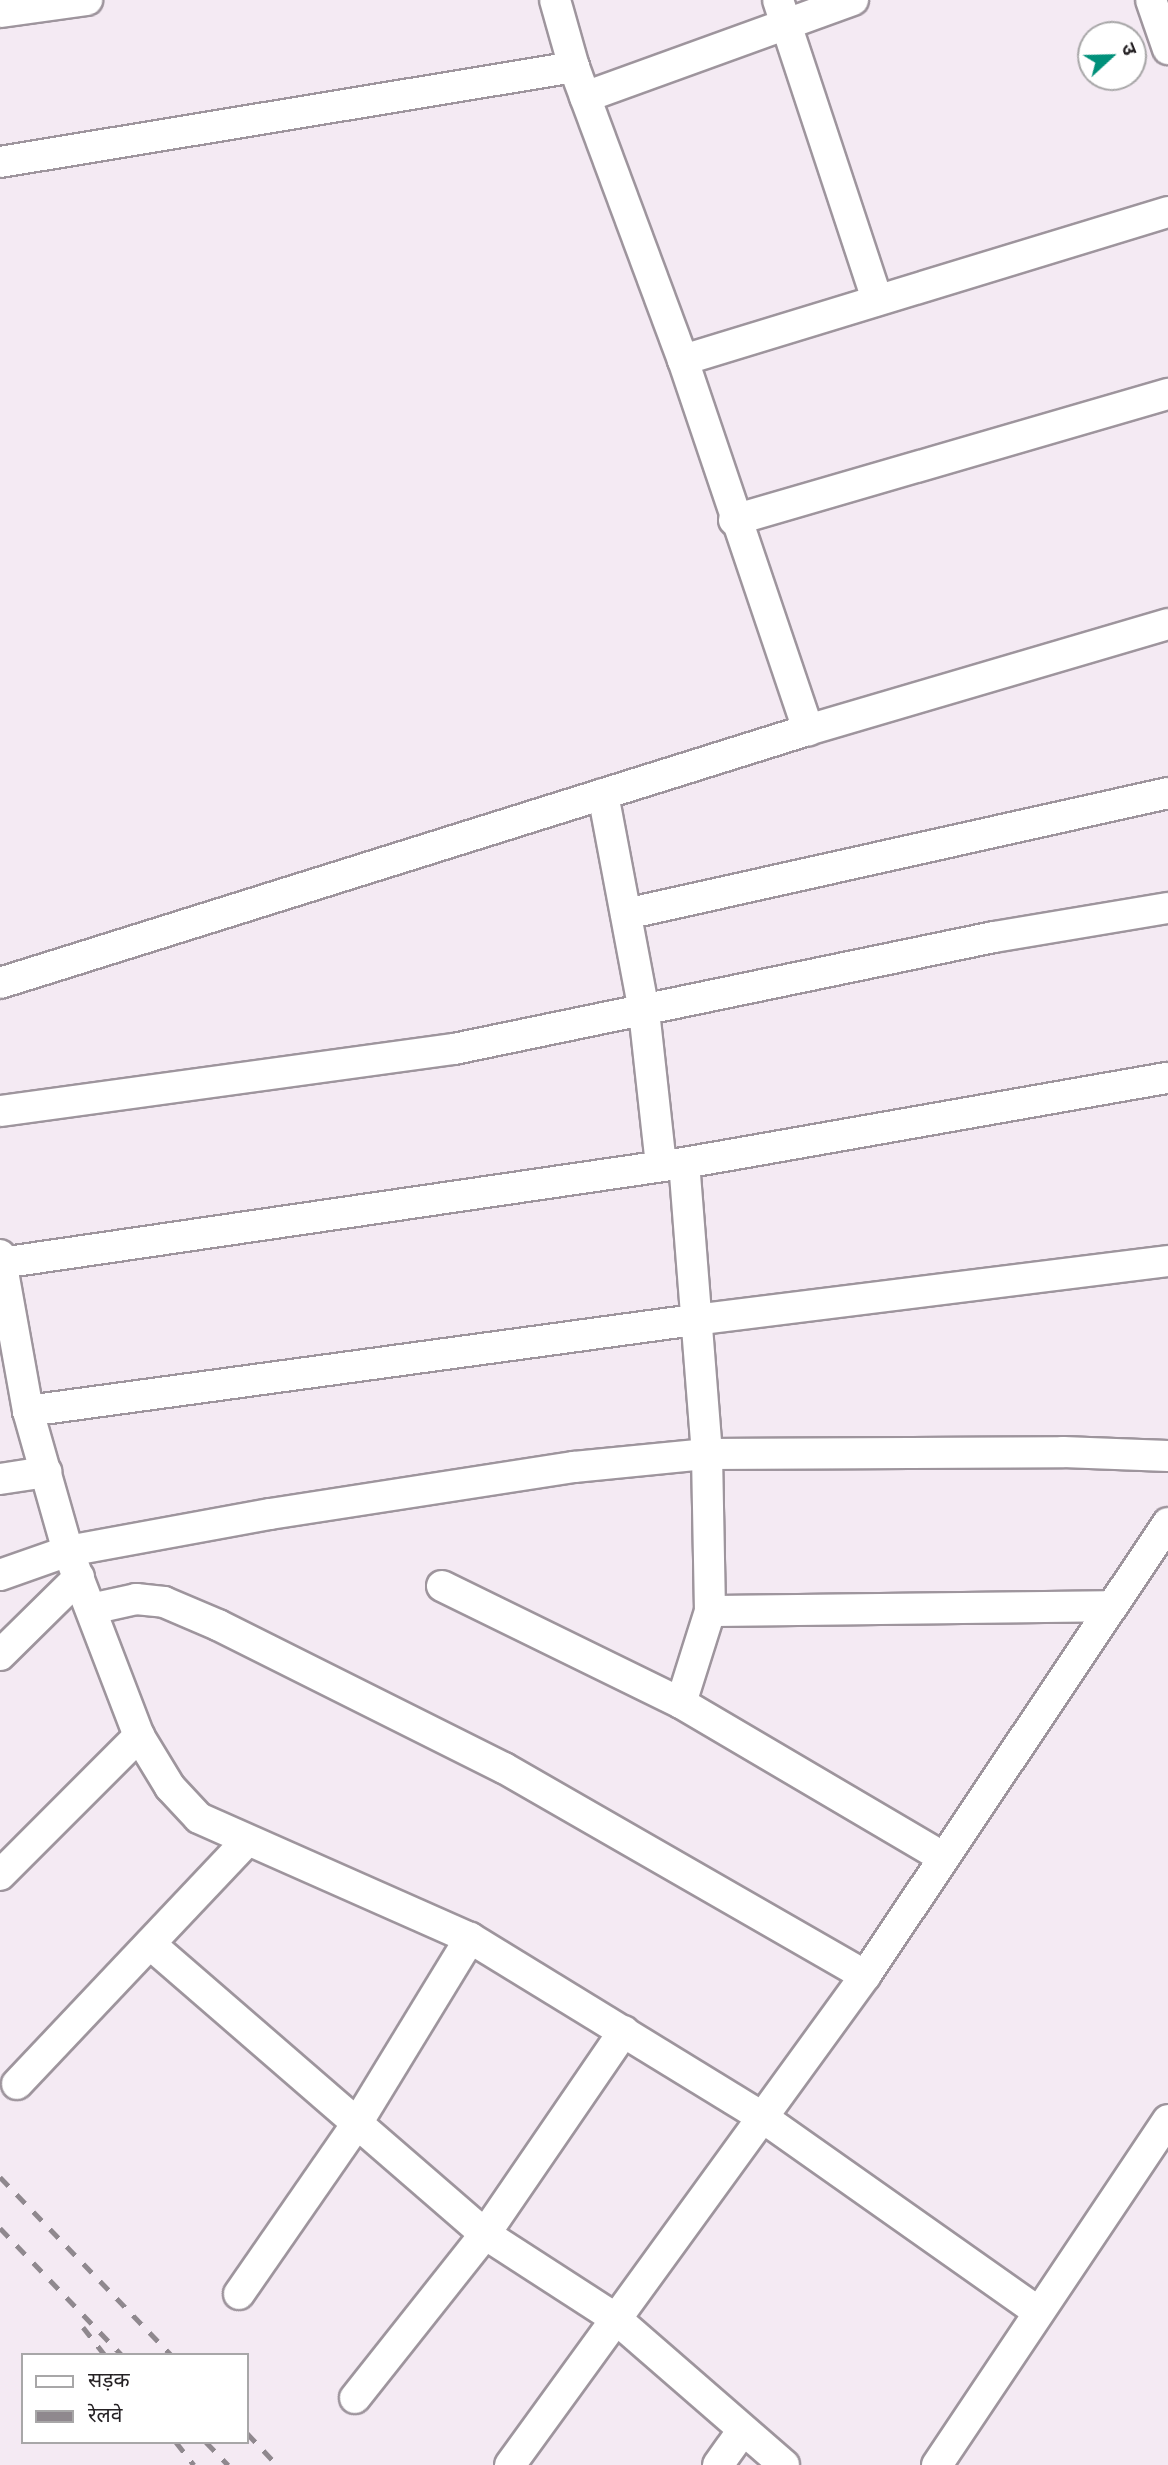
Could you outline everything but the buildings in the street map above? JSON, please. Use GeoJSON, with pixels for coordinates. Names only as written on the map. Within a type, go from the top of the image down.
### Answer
{"type":"FeatureCollection","features":[{"type":"Feature","properties":{"kind":"street"},"geometry":{"type":"LineString","coordinates":[[0,12],[87,0]]}},
{"type":"Feature","properties":{"kind":"street"},"geometry":{"type":"LineString","coordinates":[[555,0],[573,67],[683,360],[734,520],[808,730]]}},
{"type":"Feature","properties":{"kind":"street"},"geometry":{"type":"LineString","coordinates":[[585,97],[782,12],[853,0]]}},
{"type":"Feature","properties":{"kind":"street"},"geometry":{"type":"LineString","coordinates":[[1151,0],[1167,43]]}},
{"type":"Feature","properties":{"kind":"street"},"geometry":{"type":"LineString","coordinates":[[782,12],[877,300]]}},
{"type":"Feature","properties":{"kind":"street"},"geometry":{"type":"LineString","coordinates":[[0,162],[573,67]]}},
{"type":"Feature","properties":{"kind":"street"},"geometry":{"type":"LineString","coordinates":[[683,360],[1168,212]]}},
{"type":"Feature","properties":{"kind":"street"},"geometry":{"type":"LineString","coordinates":[[734,520],[1168,394]]}},
{"type":"Feature","properties":{"kind":"street"},"geometry":{"type":"LineString","coordinates":[[0,983],[808,730],[1168,624]]}},
{"type":"Feature","properties":{"kind":"street"},"geometry":{"type":"LineString","coordinates":[[626,914],[1168,793]]}},
{"type":"Feature","properties":{"kind":"street"},"geometry":{"type":"LineString","coordinates":[[603,794],[673,1164],[694,1320],[707,1454],[710,1611],[681,1703]]}},
{"type":"Feature","properties":{"kind":"street"},"geometry":{"type":"LineString","coordinates":[[0,1111],[454,1049],[994,937],[1168,908]]}},
{"type":"Feature","properties":{"kind":"street"},"geometry":{"type":"LineString","coordinates":[[1037,2311],[762,2116],[470,1938],[246,1842],[199,1818],[170,1787],[139,1735],[73,1564],[28,1412],[6,1318],[1,1259],[673,1164],[1168,1077]]}},
{"type":"Feature","properties":{"kind":"street"},"geometry":{"type":"LineString","coordinates":[[28,1412],[694,1320],[1168,1261]]}},
{"type":"Feature","properties":{"kind":"street"},"geometry":{"type":"LineString","coordinates":[[0,1575],[73,1564],[270,1514],[574,1468],[707,1454],[1063,1452],[1168,1456]]}},
{"type":"Feature","properties":{"kind":"street"},"geometry":{"type":"LineString","coordinates":[[0,1479],[46,1472]]}},
{"type":"Feature","properties":{"kind":"street"},"geometry":{"type":"LineString","coordinates":[[510,2465],[865,1976],[1168,1523]]}},
{"type":"Feature","properties":{"kind":"street"},"geometry":{"type":"LineString","coordinates":[[0,1655],[73,1564]]}},
{"type":"Feature","properties":{"kind":"street"},"geometry":{"type":"LineString","coordinates":[[442,1587],[681,1703],[944,1858]]}},
{"type":"Feature","properties":{"kind":"street"},"geometry":{"type":"LineString","coordinates":[[91,1609],[136,1599],[164,1602],[218,1625],[504,1768],[865,1976]]}},
{"type":"Feature","properties":{"kind":"street"},"geometry":{"type":"LineString","coordinates":[[710,1611],[1112,1606]]}},
{"type":"Feature","properties":{"kind":"street"},"geometry":{"type":"LineString","coordinates":[[0,1875],[139,1735]]}},
{"type":"Feature","properties":{"kind":"street"},"geometry":{"type":"LineString","coordinates":[[17,2084],[246,1842]]}},
{"type":"Feature","properties":{"kind":"street"},"geometry":{"type":"LineString","coordinates":[[239,2294],[356,2124],[470,1938]]}},
{"type":"Feature","properties":{"kind":"street"},"geometry":{"type":"LineString","coordinates":[[150,1944],[485,2234],[615,2318],[784,2465]]}},
{"type":"Feature","properties":{"kind":"street"},"geometry":{"type":"LineString","coordinates":[[355,2399],[485,2234],[624,2031]]}},
{"type":"Feature","properties":{"kind":"street"},"geometry":{"type":"LineString","coordinates":[[937,2465],[1037,2311],[1168,2120]]}},
{"type":"Feature","properties":{"kind":"street"},"geometry":{"type":"LineString","coordinates":[[718,2465],[743,2430]]}},
{"type":"Feature","properties":{"kind":"railway"},"geometry":{"type":"LineString","coordinates":[[0,2177],[169,2353]]}},
{"type":"Feature","properties":{"kind":"railway"},"geometry":{"type":"LineString","coordinates":[[0,2228],[120,2353]]}},
{"type":"Feature","properties":{"kind":"railway"},"geometry":{"type":"LineString","coordinates":[[83,2327],[103,2353]]}},
{"type":"Feature","properties":{"kind":"railway"},"geometry":{"type":"LineString","coordinates":[[248,2434],[277,2465]]}},
{"type":"Feature","properties":{"kind":"railway"},"geometry":{"type":"LineString","coordinates":[[178,2444],[194,2465]]}},
{"type":"Feature","properties":{"kind":"railway"},"geometry":{"type":"LineString","coordinates":[[208,2444],[228,2465]]}}]}
